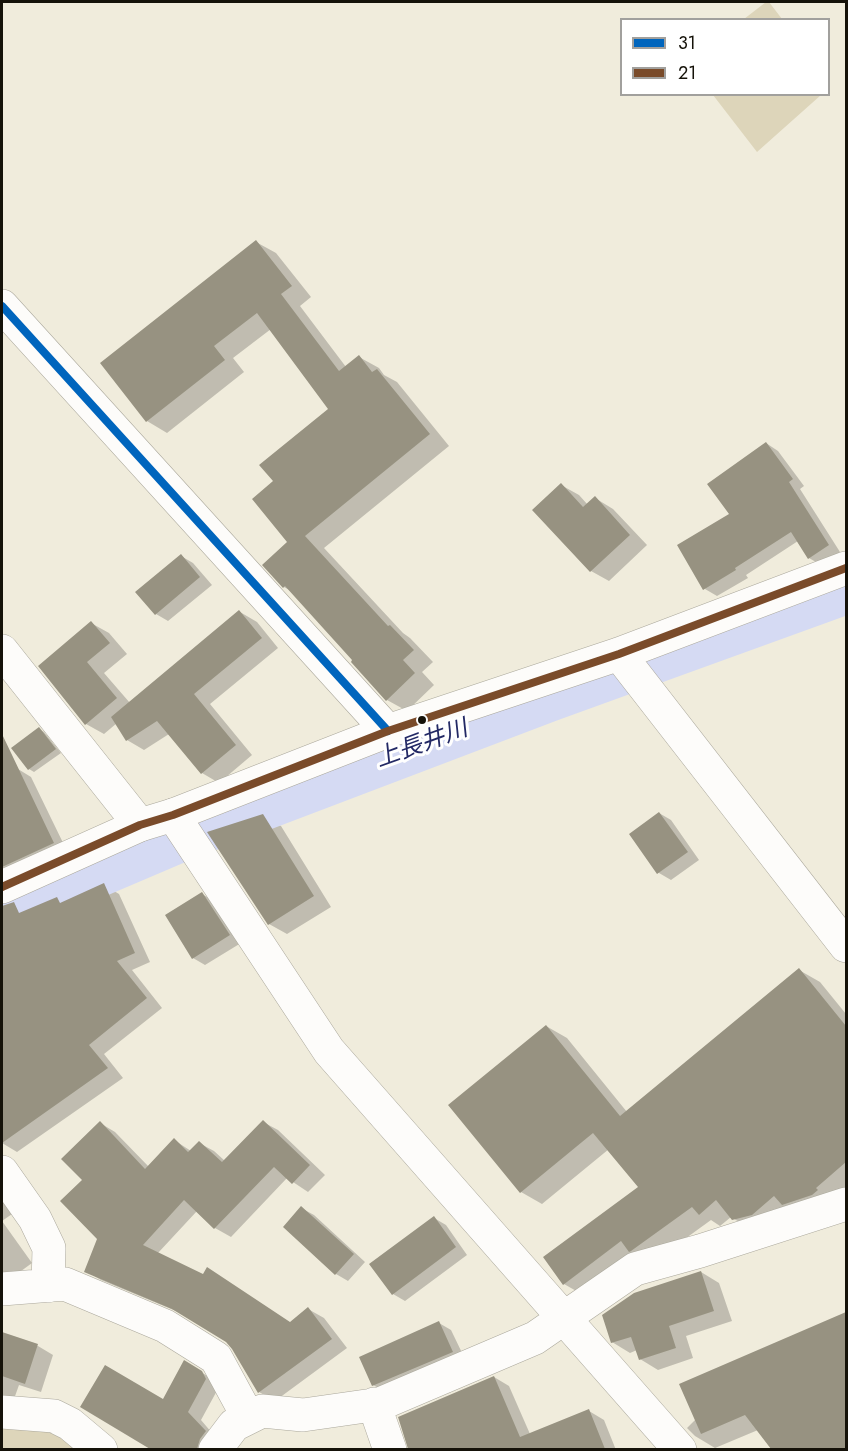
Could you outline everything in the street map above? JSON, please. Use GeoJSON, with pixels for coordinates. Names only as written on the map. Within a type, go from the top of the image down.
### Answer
{"type":"FeatureCollection","features":[{"type":"Feature","properties":{"kind":"street"},"geometry":{"type":"LineString","coordinates":[[2,306],[388,731]]}},
{"type":"Feature","properties":{"kind":"street"},"geometry":{"type":"LineString","coordinates":[[2,887],[140,825],[173,815],[388,731],[619,654],[846,568]]}},
{"type":"Feature","properties":{"kind":"street"},"geometry":{"type":"LineString","coordinates":[[2,651],[140,825]]}},
{"type":"Feature","properties":{"kind":"street"},"geometry":{"type":"LineString","coordinates":[[619,654],[846,946]]}},
{"type":"Feature","properties":{"kind":"street"},"geometry":{"type":"LineString","coordinates":[[173,815],[329,1051],[680,1449]]}},
{"type":"Feature","properties":{"kind":"street"},"geometry":{"type":"LineString","coordinates":[[2,1172],[35,1219],[49,1248],[48,1286]]}},
{"type":"Feature","properties":{"kind":"street"},"geometry":{"type":"LineString","coordinates":[[215,1449],[234,1425],[262,1411],[303,1415],[381,1404],[534,1338],[635,1269],[700,1251],[846,1204]]}},
{"type":"Feature","properties":{"kind":"street"},"geometry":{"type":"LineString","coordinates":[[2,1289],[65,1284],[165,1326],[216,1358],[248,1417]]}},
{"type":"Feature","properties":{"kind":"street"},"geometry":{"type":"LineString","coordinates":[[374,1404],[390,1449]]}},
{"type":"Feature","properties":{"kind":"street"},"geometry":{"type":"LineString","coordinates":[[2,1412],[54,1416],[70,1424],[101,1449]]}},
{"type":"Feature","properties":{"kind":"shaded area"},"geometry":{"type":"Polygon","coordinates":[[[769,2],[781,18],[745,18],[769,2]]]}},
{"type":"Feature","properties":{"kind":"shaded area"},"geometry":{"type":"Polygon","coordinates":[[[714,96],[820,96],[757,152],[714,96]]]}},
{"type":"Feature","properties":{"kind":"shaded area"},"geometry":{"type":"Polygon","coordinates":[[[2,1423],[63,1429],[89,1450],[2,1450],[2,1423]]]}},
{"type":"Feature","properties":{"kind":"building"},"geometry":{"type":"Polygon","coordinates":[[[256,240],[292,286],[281,294],[339,371],[359,355],[372,372],[377,369],[430,434],[305,536],[388,626],[390,625],[414,650],[403,660],[415,673],[386,701],[285,586],[283,588],[262,565],[287,542],[252,499],[273,481],[259,465],[328,409],[257,313],[214,346],[225,360],[146,422],[100,363],[256,240]]]}},
{"type":"Feature","properties":{"kind":"building"},"geometry":{"type":"Polygon","coordinates":[[[766,442],[793,479],[789,482],[829,545],[808,559],[791,532],[703,590],[677,545],[729,514],[707,484],[766,442]]]}},
{"type":"Feature","properties":{"kind":"building"},"geometry":{"type":"Polygon","coordinates":[[[561,483],[583,507],[595,496],[630,535],[590,572],[532,510],[561,483]]]}},
{"type":"Feature","properties":{"kind":"building"},"geometry":{"type":"Polygon","coordinates":[[[181,554],[200,577],[155,615],[135,592],[181,554]]]}},
{"type":"Feature","properties":{"kind":"building"},"geometry":{"type":"Polygon","coordinates":[[[239,610],[262,638],[194,694],[236,745],[201,774],[157,721],[126,741],[111,717],[239,610]]]}},
{"type":"Feature","properties":{"kind":"building"},"geometry":{"type":"Polygon","coordinates":[[[91,621],[110,643],[87,662],[117,698],[85,725],[38,666],[91,621]]]}},
{"type":"Feature","properties":{"kind":"building"},"geometry":{"type":"Polygon","coordinates":[[[39,727],[56,749],[28,770],[11,748],[39,727]]]}},
{"type":"Feature","properties":{"kind":"building"},"geometry":{"type":"Polygon","coordinates":[[[2,734],[54,843],[2,867],[2,734]]]}},
{"type":"Feature","properties":{"kind":"building"},"geometry":{"type":"Polygon","coordinates":[[[659,812],[688,852],[657,874],[629,834],[659,812]]]}},
{"type":"Feature","properties":{"kind":"building"},"geometry":{"type":"Polygon","coordinates":[[[263,814],[314,896],[268,925],[207,832],[263,814]]]}},
{"type":"Feature","properties":{"kind":"building"},"geometry":{"type":"Polygon","coordinates":[[[104,883],[135,953],[117,961],[147,998],[89,1045],[108,1068],[2,1143],[2,906],[14,902],[19,913],[57,897],[60,903],[104,883]]]}},
{"type":"Feature","properties":{"kind":"building"},"geometry":{"type":"Polygon","coordinates":[[[202,892],[230,935],[192,959],[165,915],[202,892]]]}},
{"type":"Feature","properties":{"kind":"building"},"geometry":{"type":"Polygon","coordinates":[[[799,968],[846,1026],[846,1162],[816,1188],[818,1190],[812,1195],[782,1205],[774,1196],[752,1215],[732,1220],[716,1200],[699,1215],[692,1207],[629,1252],[621,1241],[563,1285],[543,1257],[638,1187],[593,1133],[520,1193],[448,1105],[546,1025],[620,1116],[799,968]]]}},
{"type":"Feature","properties":{"kind":"building"},"geometry":{"type":"Polygon","coordinates":[[[263,1120],[310,1165],[292,1184],[274,1167],[214,1229],[184,1200],[143,1245],[203,1274],[207,1267],[290,1322],[308,1307],[332,1339],[258,1393],[226,1342],[172,1309],[84,1272],[97,1239],[60,1201],[82,1180],[61,1159],[100,1121],[145,1169],[174,1138],[188,1152],[199,1141],[222,1162],[263,1120]]]}},
{"type":"Feature","properties":{"kind":"building"},"geometry":{"type":"Polygon","coordinates":[[[301,1206],[354,1254],[335,1275],[283,1227],[301,1206]]]}},
{"type":"Feature","properties":{"kind":"building"},"geometry":{"type":"Polygon","coordinates":[[[434,1216],[456,1247],[392,1295],[369,1264],[434,1216]]]}},
{"type":"Feature","properties":{"kind":"building"},"geometry":{"type":"Polygon","coordinates":[[[701,1271],[714,1311],[669,1326],[676,1348],[639,1360],[631,1337],[611,1343],[602,1315],[634,1293],[701,1271]]]}},
{"type":"Feature","properties":{"kind":"building"},"geometry":{"type":"Polygon","coordinates":[[[846,1312],[846,1449],[771,1449],[745,1415],[701,1434],[679,1384],[846,1312]]]}},
{"type":"Feature","properties":{"kind":"building"},"geometry":{"type":"Polygon","coordinates":[[[439,1321],[453,1352],[372,1386],[359,1357],[439,1321]]]}},
{"type":"Feature","properties":{"kind":"building"},"geometry":{"type":"Polygon","coordinates":[[[2,1332],[38,1344],[25,1384],[2,1376],[2,1332]]]}},
{"type":"Feature","properties":{"kind":"building"},"geometry":{"type":"Polygon","coordinates":[[[184,1360],[202,1371],[206,1379],[188,1412],[206,1431],[197,1449],[150,1449],[80,1407],[105,1365],[163,1399],[184,1360]]]}},
{"type":"Feature","properties":{"kind":"building"},"geometry":{"type":"Polygon","coordinates":[[[494,1376],[520,1437],[589,1409],[605,1449],[408,1449],[398,1417],[494,1376]]]}},
{"type":"Feature","properties":{"kind":"waterway","name":"上長井川"},"geometry":{"type":"LineString","coordinates":[[2,911],[185,833],[548,695],[846,587]]}},
{"type":"Feature","properties":{"kind":"transit line","name":"31"},"geometry":{"type":"LineString","coordinates":[[2,306],[388,731]]}},
{"type":"Feature","properties":{"kind":"transit line","name":"21"},"geometry":{"type":"LineString","coordinates":[[2,887],[140,825],[173,815],[388,731],[619,654],[846,568]]}}]}
